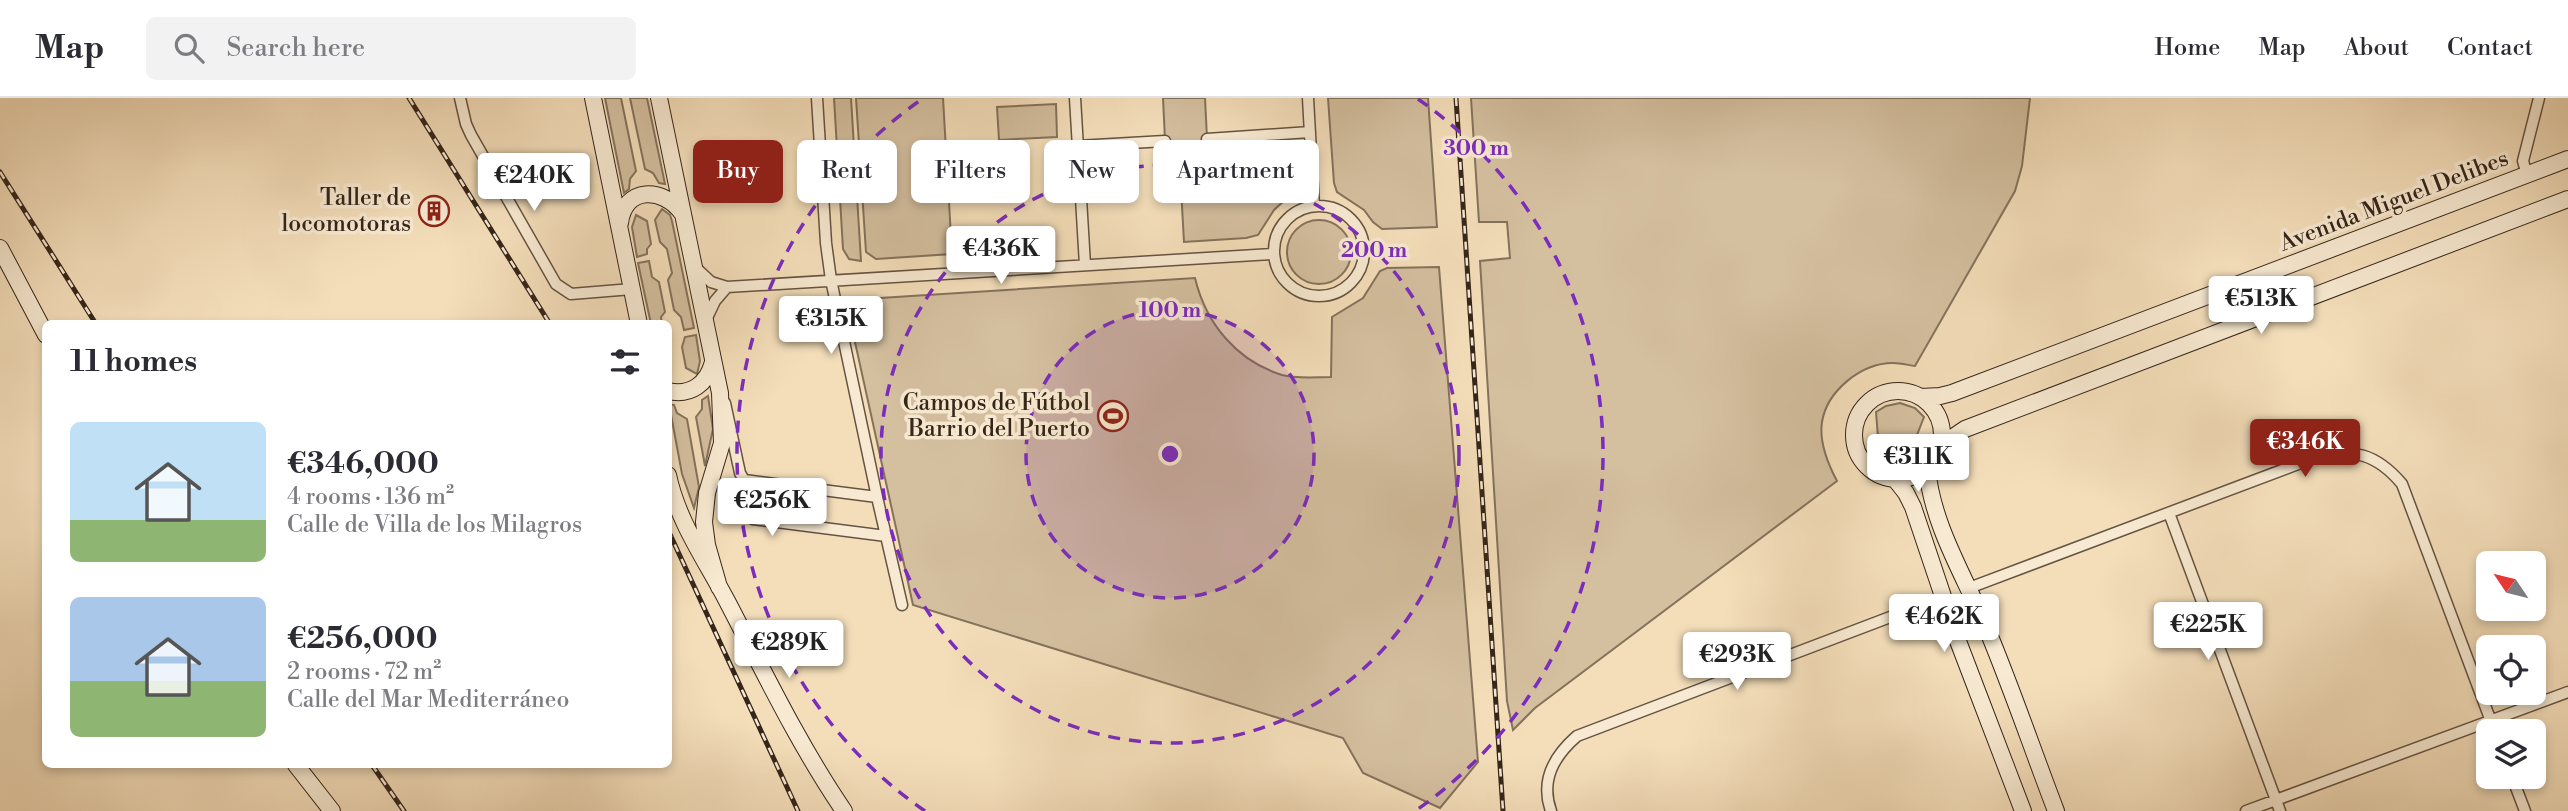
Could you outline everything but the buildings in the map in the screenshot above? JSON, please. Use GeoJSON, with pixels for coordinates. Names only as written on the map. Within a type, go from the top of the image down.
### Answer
{"type":"FeatureCollection","features":[{"type":"Feature","properties":{"kind":"main road"},"geometry":{"type":"LineString","coordinates":[[593,98],[638,320]]}},
{"type":"Feature","properties":{"kind":"main road"},"geometry":{"type":"LineString","coordinates":[[659,98],[720,393],[722,443],[707,493],[704,522],[707,545],[719,587]]}},
{"type":"Feature","properties":{"kind":"main road","name":"Avenida Miguel Delibes"},"geometry":{"type":"LineString","coordinates":[[1921,397],[1952,393],[2568,159]]}},
{"type":"Feature","properties":{"kind":"main road"},"geometry":{"type":"LineString","coordinates":[[620,226],[621,217],[630,202],[645,194],[666,197],[682,213]]}},
{"type":"Feature","properties":{"kind":"main road"},"geometry":{"type":"LineString","coordinates":[[1940,446],[1965,429],[2568,199]]}},
{"type":"Feature","properties":{"kind":"main road"},"geometry":{"type":"LineString","coordinates":[[0,248],[42,327]]}},
{"type":"Feature","properties":{"kind":"main road"},"geometry":{"type":"LineString","coordinates":[[672,391],[685,392],[701,385],[713,362]]}},
{"type":"Feature","properties":{"kind":"main road"},"geometry":{"type":"LineString","coordinates":[[1893,391],[1921,397],[1936,414],[1942,435],[1940,446],[1927,468],[1912,477],[1895,479],[1881,476],[1868,469],[1854,444],[1858,415],[1867,403],[1879,395],[1893,391]]}},
{"type":"Feature","properties":{"kind":"main road"},"geometry":{"type":"LineString","coordinates":[[1927,468],[1931,498],[1988,631],[2056,811]]}},
{"type":"Feature","properties":{"kind":"main road"},"geometry":{"type":"LineString","coordinates":[[1895,479],[1913,507],[1943,597],[2023,811]]}},
{"type":"Feature","properties":{"kind":"main road"},"geometry":{"type":"LineString","coordinates":[[672,487],[687,530],[808,754],[844,811]]}},
{"type":"Feature","properties":{"kind":"main road"},"geometry":{"type":"LineString","coordinates":[[298,768],[332,811]]}},
{"type":"Feature","properties":{"kind":"street"},"geometry":{"type":"LineString","coordinates":[[460,98],[471,135],[556,284],[571,294],[632,289]]}},
{"type":"Feature","properties":{"kind":"street"},"geometry":{"type":"LineString","coordinates":[[817,98],[826,243],[831,280],[902,605]]}},
{"type":"Feature","properties":{"kind":"street"},"geometry":{"type":"LineString","coordinates":[[1075,98],[1078,140]]}},
{"type":"Feature","properties":{"kind":"street"},"geometry":{"type":"LineString","coordinates":[[1308,98],[1314,206]]}},
{"type":"Feature","properties":{"kind":"street"},"geometry":{"type":"LineString","coordinates":[[2526,175],[2523,161],[2539,98]]}},
{"type":"Feature","properties":{"kind":"street"},"geometry":{"type":"LineString","coordinates":[[1207,139],[1310,132]]}},
{"type":"Feature","properties":{"kind":"street"},"geometry":{"type":"LineString","coordinates":[[1081,203],[1085,265]]}},
{"type":"Feature","properties":{"kind":"street"},"geometry":{"type":"LineString","coordinates":[[1314,206],[1335,208],[1352,220],[1358,228],[1364,247],[1364,258],[1356,277],[1350,285],[1332,295],[1304,294],[1283,279],[1273,254],[1276,237],[1284,222],[1298,211],[1314,206]]}},
{"type":"Feature","properties":{"kind":"street"},"geometry":{"type":"LineString","coordinates":[[692,264],[705,279],[727,287],[1273,254]]}},
{"type":"Feature","properties":{"kind":"street"},"geometry":{"type":"LineString","coordinates":[[704,323],[715,301],[727,287]]}},
{"type":"Feature","properties":{"kind":"street"},"geometry":{"type":"LineString","coordinates":[[720,393],[728,410],[740,474],[746,481],[877,497]]}},
{"type":"Feature","properties":{"kind":"street"},"geometry":{"type":"LineString","coordinates":[[1969,588],[2333,453],[2350,452],[2367,456],[2381,464],[2402,484],[2490,719]]}},
{"type":"Feature","properties":{"kind":"street"},"geometry":{"type":"LineString","coordinates":[[758,483],[745,491],[741,501],[745,513],[753,519],[886,536]]}},
{"type":"Feature","properties":{"kind":"street"},"geometry":{"type":"LineString","coordinates":[[2169,513],[2278,806]]}},
{"type":"Feature","properties":{"kind":"street"},"geometry":{"type":"LineString","coordinates":[[1552,811],[1547,799],[1546,782],[1563,748],[1577,736],[1943,597]]}},
{"type":"Feature","properties":{"kind":"street"},"geometry":{"type":"LineString","coordinates":[[2508,719],[2568,692]]}},
{"type":"Feature","properties":{"kind":"street"},"geometry":{"type":"LineString","coordinates":[[2246,811],[2278,806],[2476,732]]}},
{"type":"Feature","properties":{"kind":"street"},"geometry":{"type":"LineString","coordinates":[[2517,789],[2525,811]]}},
{"type":"Feature","properties":{"kind":"shaded area"},"geometry":{"type":"Polygon","coordinates":[[[605,98],[621,98],[636,171],[630,179],[629,189],[624,193],[605,98]]]}},
{"type":"Feature","properties":{"kind":"shaded area"},"geometry":{"type":"Polygon","coordinates":[[[630,98],[647,98],[665,184],[659,183],[653,173],[645,169],[630,98]]]}},
{"type":"Feature","properties":{"kind":"shaded area"},"geometry":{"type":"Polygon","coordinates":[[[834,98],[851,98],[854,140],[837,140],[834,98]]]}},
{"type":"Feature","properties":{"kind":"shaded area"},"geometry":{"type":"Polygon","coordinates":[[[856,98],[943,98],[945,140],[911,140],[911,203],[949,203],[952,254],[876,259],[866,252],[863,203],[897,203],[897,140],[859,140],[856,98]]]}},
{"type":"Feature","properties":{"kind":"shaded area"},"geometry":{"type":"Polygon","coordinates":[[[1163,98],[1205,98],[1207,140],[1165,140],[1163,98]]]}},
{"type":"Feature","properties":{"kind":"shaded area"},"geometry":{"type":"Polygon","coordinates":[[[1328,98],[1428,98],[1437,227],[1382,229],[1364,210],[1337,192],[1334,183],[1328,98]]]}},
{"type":"Feature","properties":{"kind":"shaded area"},"geometry":{"type":"Polygon","coordinates":[[[1471,98],[2030,98],[2022,166],[2015,191],[1915,366],[1881,364],[1858,373],[1838,390],[1825,411],[1821,429],[1823,445],[1837,481],[1535,708],[1513,730],[1507,701],[1480,261],[1510,258],[1507,222],[1479,222],[1471,98]]]}},
{"type":"Feature","properties":{"kind":"shaded area"},"geometry":{"type":"Polygon","coordinates":[[[1056,104],[1057,137],[999,140],[997,107],[1056,104]]]}},
{"type":"Feature","properties":{"kind":"shaded area"},"geometry":{"type":"Polygon","coordinates":[[[840,203],[857,203],[861,261],[849,259],[843,249],[840,203]]]}},
{"type":"Feature","properties":{"kind":"shaded area"},"geometry":{"type":"Polygon","coordinates":[[[1182,203],[1282,203],[1258,235],[1184,242],[1182,203]]]}},
{"type":"Feature","properties":{"kind":"shaded area"},"geometry":{"type":"Polygon","coordinates":[[[662,209],[670,215],[672,221],[694,328],[684,330],[681,317],[674,310],[668,280],[672,273],[667,249],[660,242],[655,220],[662,209]]]}},
{"type":"Feature","properties":{"kind":"shaded area"},"geometry":{"type":"Polygon","coordinates":[[[636,215],[647,221],[651,244],[647,254],[637,257],[632,227],[636,215]]]}},
{"type":"Feature","properties":{"kind":"shaded area"},"geometry":{"type":"Polygon","coordinates":[[[1319,220],[1337,226],[1345,234],[1351,252],[1345,270],[1337,278],[1319,284],[1301,278],[1293,270],[1287,252],[1293,234],[1301,226],[1319,220]]]}},
{"type":"Feature","properties":{"kind":"shaded area"},"geometry":{"type":"Polygon","coordinates":[[[649,261],[652,277],[659,282],[665,312],[661,320],[650,320],[638,263],[649,261]]]}},
{"type":"Feature","properties":{"kind":"shaded area"},"geometry":{"type":"Polygon","coordinates":[[[1439,267],[1478,762],[1440,808],[1363,773],[1343,738],[913,605],[849,315],[855,302],[864,299],[1195,278],[1215,325],[1251,360],[1282,375],[1331,377],[1332,317],[1363,298],[1380,271],[1387,268],[1439,267]]]}},
{"type":"Feature","properties":{"kind":"shaded area"},"geometry":{"type":"Polygon","coordinates":[[[696,335],[700,361],[697,374],[686,368],[682,347],[685,337],[696,335]]]}},
{"type":"Feature","properties":{"kind":"shaded area"},"geometry":{"type":"Polygon","coordinates":[[[708,396],[713,429],[705,466],[696,417],[702,409],[702,400],[708,396]]]}},
{"type":"Feature","properties":{"kind":"shaded area"},"geometry":{"type":"Polygon","coordinates":[[[1900,403],[1915,408],[1924,417],[1917,435],[1913,464],[1902,467],[1886,466],[1882,464],[1884,453],[1878,437],[1876,412],[1886,406],[1900,403]]]}},
{"type":"Feature","properties":{"kind":"shaded area"},"geometry":{"type":"Polygon","coordinates":[[[672,405],[677,413],[687,419],[699,487],[694,508],[682,474],[672,420],[672,405]]]}},
{"type":"Feature","properties":{"kind":"railway"},"geometry":{"type":"LineString","coordinates":[[409,98],[548,320]]}},
{"type":"Feature","properties":{"kind":"railway"},"geometry":{"type":"LineString","coordinates":[[1456,98],[1503,811]]}},
{"type":"Feature","properties":{"kind":"railway"},"geometry":{"type":"LineString","coordinates":[[0,172],[93,320]]}},
{"type":"Feature","properties":{"kind":"railway"},"geometry":{"type":"LineString","coordinates":[[672,539],[798,811]]}},
{"type":"Feature","properties":{"kind":"railway"},"geometry":{"type":"LineString","coordinates":[[374,768],[404,811]]}},
{"type":"Feature","properties":{"kind":"place","name":"Taller de locomotoras"},"geometry":{"type":"Point","coordinates":[434,211]}},
{"type":"Feature","properties":{"kind":"place","name":"Campos de Fútbol Barrio del Puerto"},"geometry":{"type":"Point","coordinates":[1113,416]}}]}
